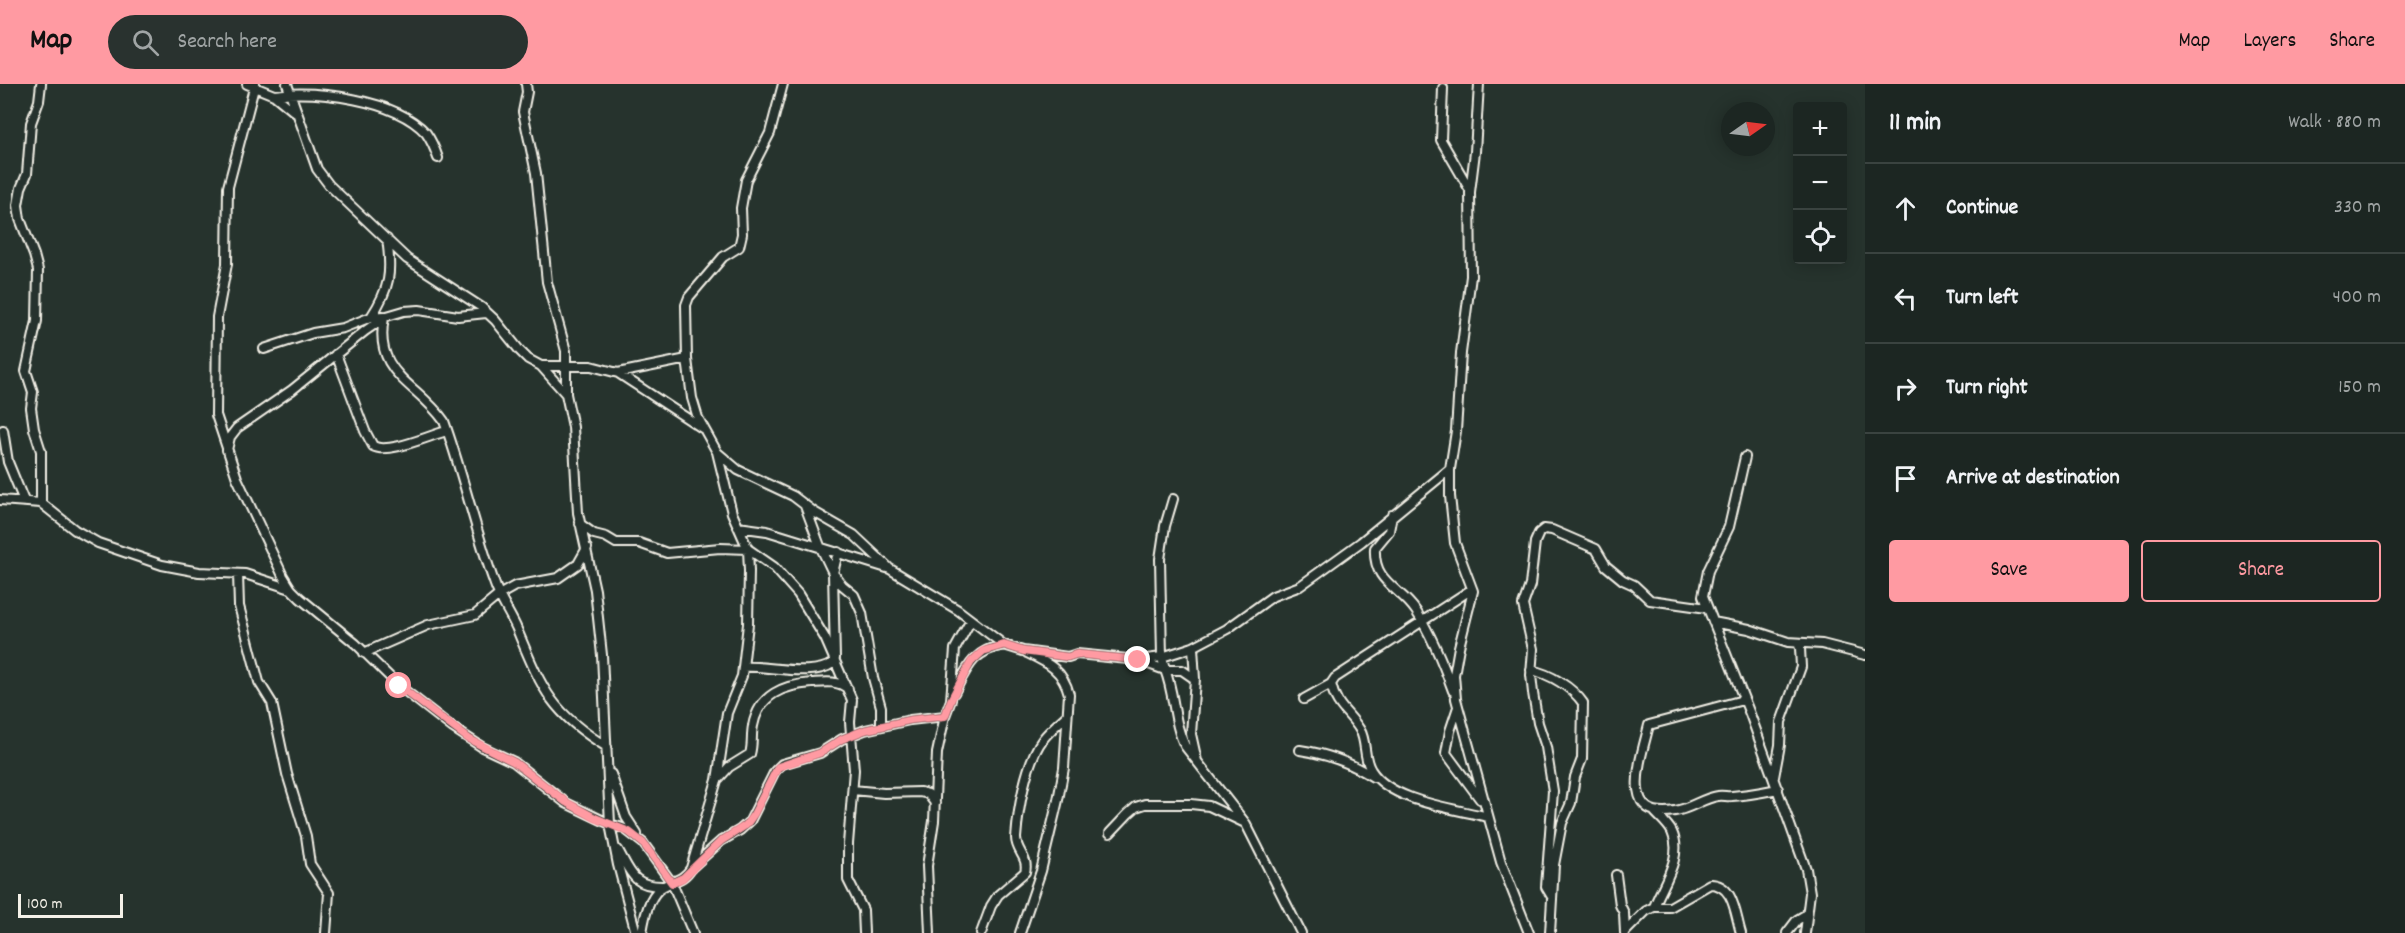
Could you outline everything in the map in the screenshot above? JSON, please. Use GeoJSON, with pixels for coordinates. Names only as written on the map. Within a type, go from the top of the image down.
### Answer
{"type":"FeatureCollection","features":[{"type":"Feature","properties":{"kind":"street"},"geometry":{"type":"LineString","coordinates":[[40,84],[39,101],[31,123],[27,174],[21,188],[18,205],[20,219],[38,270],[37,321],[26,371],[33,392],[31,408],[33,423],[41,451],[41,503]]}},
{"type":"Feature","properties":{"kind":"street"},"geometry":{"type":"LineString","coordinates":[[287,84],[322,177],[407,259],[481,307],[528,359],[541,366],[566,394]]}},
{"type":"Feature","properties":{"kind":"street"},"geometry":{"type":"LineString","coordinates":[[526,84],[527,92],[523,112],[536,173],[544,263],[555,316],[566,351],[566,394],[573,427],[574,475],[580,524],[587,548],[598,609],[610,825],[636,933]]}},
{"type":"Feature","properties":{"kind":"street"},"geometry":{"type":"LineString","coordinates":[[691,868],[717,780],[724,724],[739,687],[749,600],[748,549],[732,513],[717,452],[703,429],[692,398],[687,359],[686,305],[689,297],[723,257],[739,247],[742,234],[741,208],[746,180],[772,128],[783,84]]}},
{"type":"Feature","properties":{"kind":"street"},"geometry":{"type":"LineString","coordinates":[[1479,84],[1470,192],[1471,276],[1450,469],[1450,496],[1455,543],[1473,597],[1454,675],[1457,703],[1446,753],[1484,805]]}},
{"type":"Feature","properties":{"kind":"street"},"geometry":{"type":"LineString","coordinates":[[299,116],[273,95],[252,85],[228,187],[227,264],[217,317],[216,415],[226,452],[283,576],[291,589],[406,692],[469,739],[514,762],[566,802],[610,825],[625,829],[640,841]]}},
{"type":"Feature","properties":{"kind":"street"},"geometry":{"type":"LineString","coordinates":[[1443,88],[1439,129],[1441,140],[1470,192]]}},
{"type":"Feature","properties":{"kind":"street"},"geometry":{"type":"LineString","coordinates":[[273,95],[290,93],[348,97],[385,108],[418,126],[428,135],[438,158]]}},
{"type":"Feature","properties":{"kind":"street"},"geometry":{"type":"LineString","coordinates":[[371,317],[388,286],[390,263],[387,238]]}},
{"type":"Feature","properties":{"kind":"street"},"geometry":{"type":"LineString","coordinates":[[264,349],[313,333],[347,327],[371,317],[386,317],[411,310],[458,316],[486,313]]}},
{"type":"Feature","properties":{"kind":"street"},"geometry":{"type":"LineString","coordinates":[[226,452],[230,437],[237,428],[292,390],[386,317]]}},
{"type":"Feature","properties":{"kind":"street"},"geometry":{"type":"LineString","coordinates":[[386,317],[381,335],[385,355],[401,379],[434,407],[444,421],[499,595],[516,626],[533,670],[546,693],[567,718],[607,747]]}},
{"type":"Feature","properties":{"kind":"street"},"geometry":{"type":"LineString","coordinates":[[336,354],[365,431],[373,446],[382,449],[447,431]]}},
{"type":"Feature","properties":{"kind":"street"},"geometry":{"type":"LineString","coordinates":[[618,373],[687,359]]}},
{"type":"Feature","properties":{"kind":"street"},"geometry":{"type":"LineString","coordinates":[[541,366],[567,368],[591,366],[618,373],[703,429]]}},
{"type":"Feature","properties":{"kind":"street"},"geometry":{"type":"LineString","coordinates":[[3,430],[8,462],[24,501]]}},
{"type":"Feature","properties":{"kind":"street"},"geometry":{"type":"LineString","coordinates":[[717,452],[738,470],[784,491],[854,535],[890,569],[958,610],[1004,645],[1023,651],[1051,665],[1063,678],[1069,694],[1064,768],[1041,871],[1020,933]]}},
{"type":"Feature","properties":{"kind":"street"},"geometry":{"type":"LineString","coordinates":[[1744,457],[1729,527],[1708,571],[1703,596],[1778,789],[1806,869],[1810,893],[1805,933]]}},
{"type":"Feature","properties":{"kind":"street"},"geometry":{"type":"LineString","coordinates":[[1023,651],[1068,657],[1077,654],[1138,660],[1162,657],[1192,646],[1227,629],[1274,596],[1300,586],[1361,542],[1450,469]]}},
{"type":"Feature","properties":{"kind":"street"},"geometry":{"type":"LineString","coordinates":[[1173,499],[1160,559],[1162,657],[1164,670],[1169,680],[1179,735],[1198,765],[1246,824],[1301,933]]}},
{"type":"Feature","properties":{"kind":"street"},"geometry":{"type":"LineString","coordinates":[[0,500],[41,503],[75,530],[98,543],[180,569],[238,573],[291,589]]}},
{"type":"Feature","properties":{"kind":"street"},"geometry":{"type":"LineString","coordinates":[[805,506],[820,546],[834,573],[842,585],[854,595],[862,613],[873,678],[881,707],[881,726]]}},
{"type":"Feature","properties":{"kind":"street"},"geometry":{"type":"LineString","coordinates":[[1392,515],[1389,531],[1375,548],[1378,569],[1394,591],[1412,606],[1442,662],[1457,703],[1501,862],[1529,933]]}},
{"type":"Feature","properties":{"kind":"street"},"geometry":{"type":"LineString","coordinates":[[580,524],[594,534],[616,543],[639,543],[667,553],[720,548],[748,549],[763,558],[790,584],[825,638],[849,690],[852,706],[850,718],[853,790],[848,844],[848,880],[863,910],[864,933]]}},
{"type":"Feature","properties":{"kind":"street"},"geometry":{"type":"LineString","coordinates":[[738,527],[766,531],[890,569]]}},
{"type":"Feature","properties":{"kind":"street"},"geometry":{"type":"LineString","coordinates":[[1552,897],[1546,887],[1553,791],[1546,747],[1538,723],[1531,670],[1533,649],[1524,602],[1530,585],[1535,542],[1539,533],[1544,529],[1552,530],[1596,549],[1606,566],[1623,580],[1634,585],[1650,600],[1707,608]]}},
{"type":"Feature","properties":{"kind":"street"},"geometry":{"type":"LineString","coordinates":[[364,653],[428,625],[475,615],[499,595],[515,586],[558,578],[578,564],[587,548]]}},
{"type":"Feature","properties":{"kind":"street"},"geometry":{"type":"LineString","coordinates":[[743,667],[818,669],[830,666],[835,658],[834,573],[838,552]]}},
{"type":"Feature","properties":{"kind":"street"},"geometry":{"type":"LineString","coordinates":[[238,573],[239,606],[255,671],[272,704],[291,791],[306,836],[310,864],[329,894],[326,933]]}},
{"type":"Feature","properties":{"kind":"street"},"geometry":{"type":"LineString","coordinates":[[1304,699],[1331,684],[1335,678],[1472,589]]}},
{"type":"Feature","properties":{"kind":"street"},"geometry":{"type":"LineString","coordinates":[[951,700],[955,649],[971,620]]}},
{"type":"Feature","properties":{"kind":"street"},"geometry":{"type":"LineString","coordinates":[[1713,622],[1798,643],[1822,644],[1865,656]]}},
{"type":"Feature","properties":{"kind":"street"},"geometry":{"type":"LineString","coordinates":[[1774,779],[1780,745],[1780,722],[1801,667],[1798,643]]}},
{"type":"Feature","properties":{"kind":"street"},"geometry":{"type":"LineString","coordinates":[[930,933],[927,866],[935,802],[937,753],[945,716],[951,700],[977,655],[1004,645]]}},
{"type":"Feature","properties":{"kind":"street"},"geometry":{"type":"LineString","coordinates":[[1192,646],[1195,680],[1191,734],[1198,765]]}},
{"type":"Feature","properties":{"kind":"street"},"geometry":{"type":"LineString","coordinates":[[1138,660],[1164,670],[1182,670],[1195,680]]}},
{"type":"Feature","properties":{"kind":"street"},"geometry":{"type":"LineString","coordinates":[[1531,670],[1553,678],[1572,691],[1583,703],[1582,759],[1575,777],[1571,803],[1557,839],[1550,933]]}},
{"type":"Feature","properties":{"kind":"street"},"geometry":{"type":"LineString","coordinates":[[717,780],[729,766],[750,754],[754,722],[773,693],[786,687],[822,683],[839,684],[849,690]]}},
{"type":"Feature","properties":{"kind":"street"},"geometry":{"type":"LineString","coordinates":[[1331,684],[1340,708],[1362,732],[1365,755],[1370,768],[1380,781]]}},
{"type":"Feature","properties":{"kind":"street"},"geometry":{"type":"LineString","coordinates":[[1654,907],[1669,877],[1674,856],[1674,841],[1671,830],[1654,811],[1640,800],[1637,790],[1639,764],[1649,725],[1743,700]]}},
{"type":"Feature","properties":{"kind":"street"},"geometry":{"type":"LineString","coordinates":[[642,933],[645,915],[659,889],[683,878],[721,841],[750,821],[778,767],[827,750],[851,735],[924,717],[945,716]]}},
{"type":"Feature","properties":{"kind":"street"},"geometry":{"type":"LineString","coordinates":[[981,933],[991,906],[998,895],[1025,872],[1026,860],[1016,846],[1016,838],[1026,781],[1044,738],[1067,716]]}},
{"type":"Feature","properties":{"kind":"street"},"geometry":{"type":"LineString","coordinates":[[1300,750],[1322,753],[1356,766],[1400,795],[1488,817]]}},
{"type":"Feature","properties":{"kind":"street"},"geometry":{"type":"LineString","coordinates":[[608,764],[626,817],[668,884],[693,933]]}},
{"type":"Feature","properties":{"kind":"street"},"geometry":{"type":"LineString","coordinates":[[1654,811],[1682,810],[1717,796],[1739,796],[1778,789]]}},
{"type":"Feature","properties":{"kind":"street"},"geometry":{"type":"LineString","coordinates":[[853,790],[884,793],[920,792],[928,794],[935,802]]}},
{"type":"Feature","properties":{"kind":"street"},"geometry":{"type":"LineString","coordinates":[[1110,833],[1136,807],[1145,804],[1209,806],[1246,824]]}},
{"type":"Feature","properties":{"kind":"street"},"geometry":{"type":"LineString","coordinates":[[1671,830],[1676,815],[1682,810]]}},
{"type":"Feature","properties":{"kind":"street"},"geometry":{"type":"LineString","coordinates":[[614,843],[637,881],[644,885],[668,884]]}},
{"type":"Feature","properties":{"kind":"street"},"geometry":{"type":"LineString","coordinates":[[1616,875],[1620,905],[1624,913],[1625,932]]}},
{"type":"Feature","properties":{"kind":"street"},"geometry":{"type":"LineString","coordinates":[[1625,932],[1646,911],[1654,907],[1670,907],[1710,884],[1717,884],[1728,891],[1741,933]]}},
{"type":"Feature","properties":{"kind":"street"},"geometry":{"type":"LineString","coordinates":[[1787,933],[1797,920],[1807,914]]}},
{"type":"Feature","properties":{"kind":"route"},"geometry":{"type":"LineString","coordinates":[[399,686],[469,739],[496,755],[514,762],[551,793],[595,818],[625,829],[643,843],[672,883],[683,878],[721,841],[750,821],[775,771],[782,764],[820,753],[842,739],[865,730],[910,720],[945,716],[971,662],[983,651],[1004,645],[1023,651],[1068,657],[1077,654],[1138,660]]}}]}
